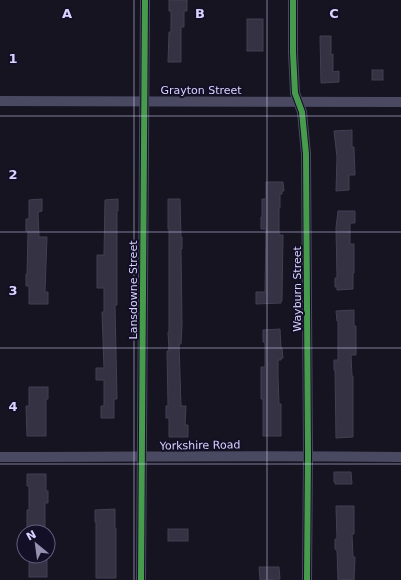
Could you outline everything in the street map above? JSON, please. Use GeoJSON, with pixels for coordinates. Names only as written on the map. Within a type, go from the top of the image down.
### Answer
{"type":"FeatureCollection","features":[{"type":"Feature","properties":{"kind":"street","name":"Lansdowne Street"},"geometry":{"type":"LineString","coordinates":[[141,580],[145,0]]}},
{"type":"Feature","properties":{"kind":"street","name":"Wayburn Street"},"geometry":{"type":"LineString","coordinates":[[293,0],[295,93],[302,112],[306,154],[308,456],[307,580]]}},
{"type":"Feature","properties":{"kind":"street","name":"Grayton Street"},"geometry":{"type":"LineString","coordinates":[[0,101],[401,102]]}},
{"type":"Feature","properties":{"kind":"street","name":"Yorkshire Road"},"geometry":{"type":"LineString","coordinates":[[0,457],[401,457]]}},
{"type":"Feature","properties":{"kind":"building"},"geometry":{"type":"Polygon","coordinates":[[[169,0],[187,0],[187,11],[184,11],[184,27],[181,27],[181,62],[168,62],[169,32],[171,32],[171,11],[169,11],[169,0]]]}},
{"type":"Feature","properties":{"kind":"building"},"geometry":{"type":"Polygon","coordinates":[[[247,19],[263,19],[263,51],[247,51],[247,19]]]}},
{"type":"Feature","properties":{"kind":"building"},"geometry":{"type":"Polygon","coordinates":[[[320,36],[331,36],[333,72],[339,71],[339,82],[321,83],[320,36]]]}},
{"type":"Feature","properties":{"kind":"building"},"geometry":{"type":"Polygon","coordinates":[[[372,70],[383,70],[383,80],[372,80],[372,70]]]}},
{"type":"Feature","properties":{"kind":"building"},"geometry":{"type":"Polygon","coordinates":[[[352,130],[355,175],[349,175],[349,190],[336,191],[337,157],[334,131],[352,130]]]}},
{"type":"Feature","properties":{"kind":"building"},"geometry":{"type":"Polygon","coordinates":[[[266,182],[283,182],[284,191],[280,194],[279,208],[279,235],[283,235],[282,301],[281,303],[256,304],[256,292],[265,292],[266,229],[261,229],[261,217],[262,199],[266,199],[266,182]]]}},
{"type":"Feature","properties":{"kind":"building"},"geometry":{"type":"Polygon","coordinates":[[[42,199],[42,211],[38,212],[39,237],[47,237],[45,292],[48,292],[48,304],[29,304],[29,286],[26,286],[28,231],[26,231],[26,219],[29,219],[29,200],[42,199]]]}},
{"type":"Feature","properties":{"kind":"building"},"geometry":{"type":"Polygon","coordinates":[[[118,199],[117,305],[115,305],[117,399],[114,399],[114,418],[101,418],[101,406],[104,406],[104,380],[96,380],[96,368],[104,368],[102,312],[104,312],[104,288],[97,288],[97,255],[104,255],[105,200],[118,199]]]}},
{"type":"Feature","properties":{"kind":"building"},"geometry":{"type":"Polygon","coordinates":[[[168,199],[180,199],[182,237],[182,324],[181,344],[179,344],[181,406],[186,406],[185,425],[188,425],[188,437],[169,437],[169,418],[166,418],[166,406],[168,406],[167,351],[169,351],[168,199]]]}},
{"type":"Feature","properties":{"kind":"building"},"geometry":{"type":"Polygon","coordinates":[[[338,211],[355,211],[355,223],[350,223],[350,244],[354,244],[353,289],[337,290],[337,287],[335,287],[335,278],[337,278],[336,228],[338,211]]]}},
{"type":"Feature","properties":{"kind":"building"},"geometry":{"type":"Polygon","coordinates":[[[354,310],[354,326],[356,326],[356,355],[351,355],[353,376],[353,437],[336,438],[334,360],[338,360],[338,321],[336,311],[354,310]]]}},
{"type":"Feature","properties":{"kind":"building"},"geometry":{"type":"Polygon","coordinates":[[[280,329],[283,358],[278,360],[279,404],[281,404],[281,436],[263,436],[261,367],[265,367],[265,342],[263,342],[263,330],[280,329]]]}},
{"type":"Feature","properties":{"kind":"building"},"geometry":{"type":"Polygon","coordinates":[[[29,387],[48,387],[48,399],[46,399],[46,436],[27,436],[26,406],[29,406],[29,387]]]}},
{"type":"Feature","properties":{"kind":"building"},"geometry":{"type":"Polygon","coordinates":[[[334,472],[351,472],[352,484],[335,484],[334,472]]]}},
{"type":"Feature","properties":{"kind":"building"},"geometry":{"type":"Polygon","coordinates":[[[27,474],[46,474],[48,503],[45,503],[45,524],[27,524],[27,510],[29,510],[29,486],[27,486],[27,474]]]}},
{"type":"Feature","properties":{"kind":"building"},"geometry":{"type":"Polygon","coordinates":[[[336,506],[354,506],[354,534],[352,534],[353,557],[355,557],[354,580],[338,580],[337,551],[335,549],[335,539],[337,539],[336,506]]]}},
{"type":"Feature","properties":{"kind":"building"},"geometry":{"type":"Polygon","coordinates":[[[115,509],[116,578],[96,578],[95,510],[115,509]]]}},
{"type":"Feature","properties":{"kind":"building"},"geometry":{"type":"Polygon","coordinates":[[[168,529],[188,529],[188,541],[168,541],[168,529]]]}},
{"type":"Feature","properties":{"kind":"building"},"geometry":{"type":"Polygon","coordinates":[[[29,564],[47,564],[47,577],[29,577],[29,564]]]}},
{"type":"Feature","properties":{"kind":"building"},"geometry":{"type":"Polygon","coordinates":[[[259,567],[279,567],[280,579],[260,580],[259,567]]]}},
{"type":"Feature","properties":{"kind":"cycle path"},"geometry":{"type":"LineString","coordinates":[[141,580],[145,0]]}},
{"type":"Feature","properties":{"kind":"cycle path"},"geometry":{"type":"LineString","coordinates":[[293,0],[295,93],[302,112],[306,154],[308,455],[307,580]]}}]}
